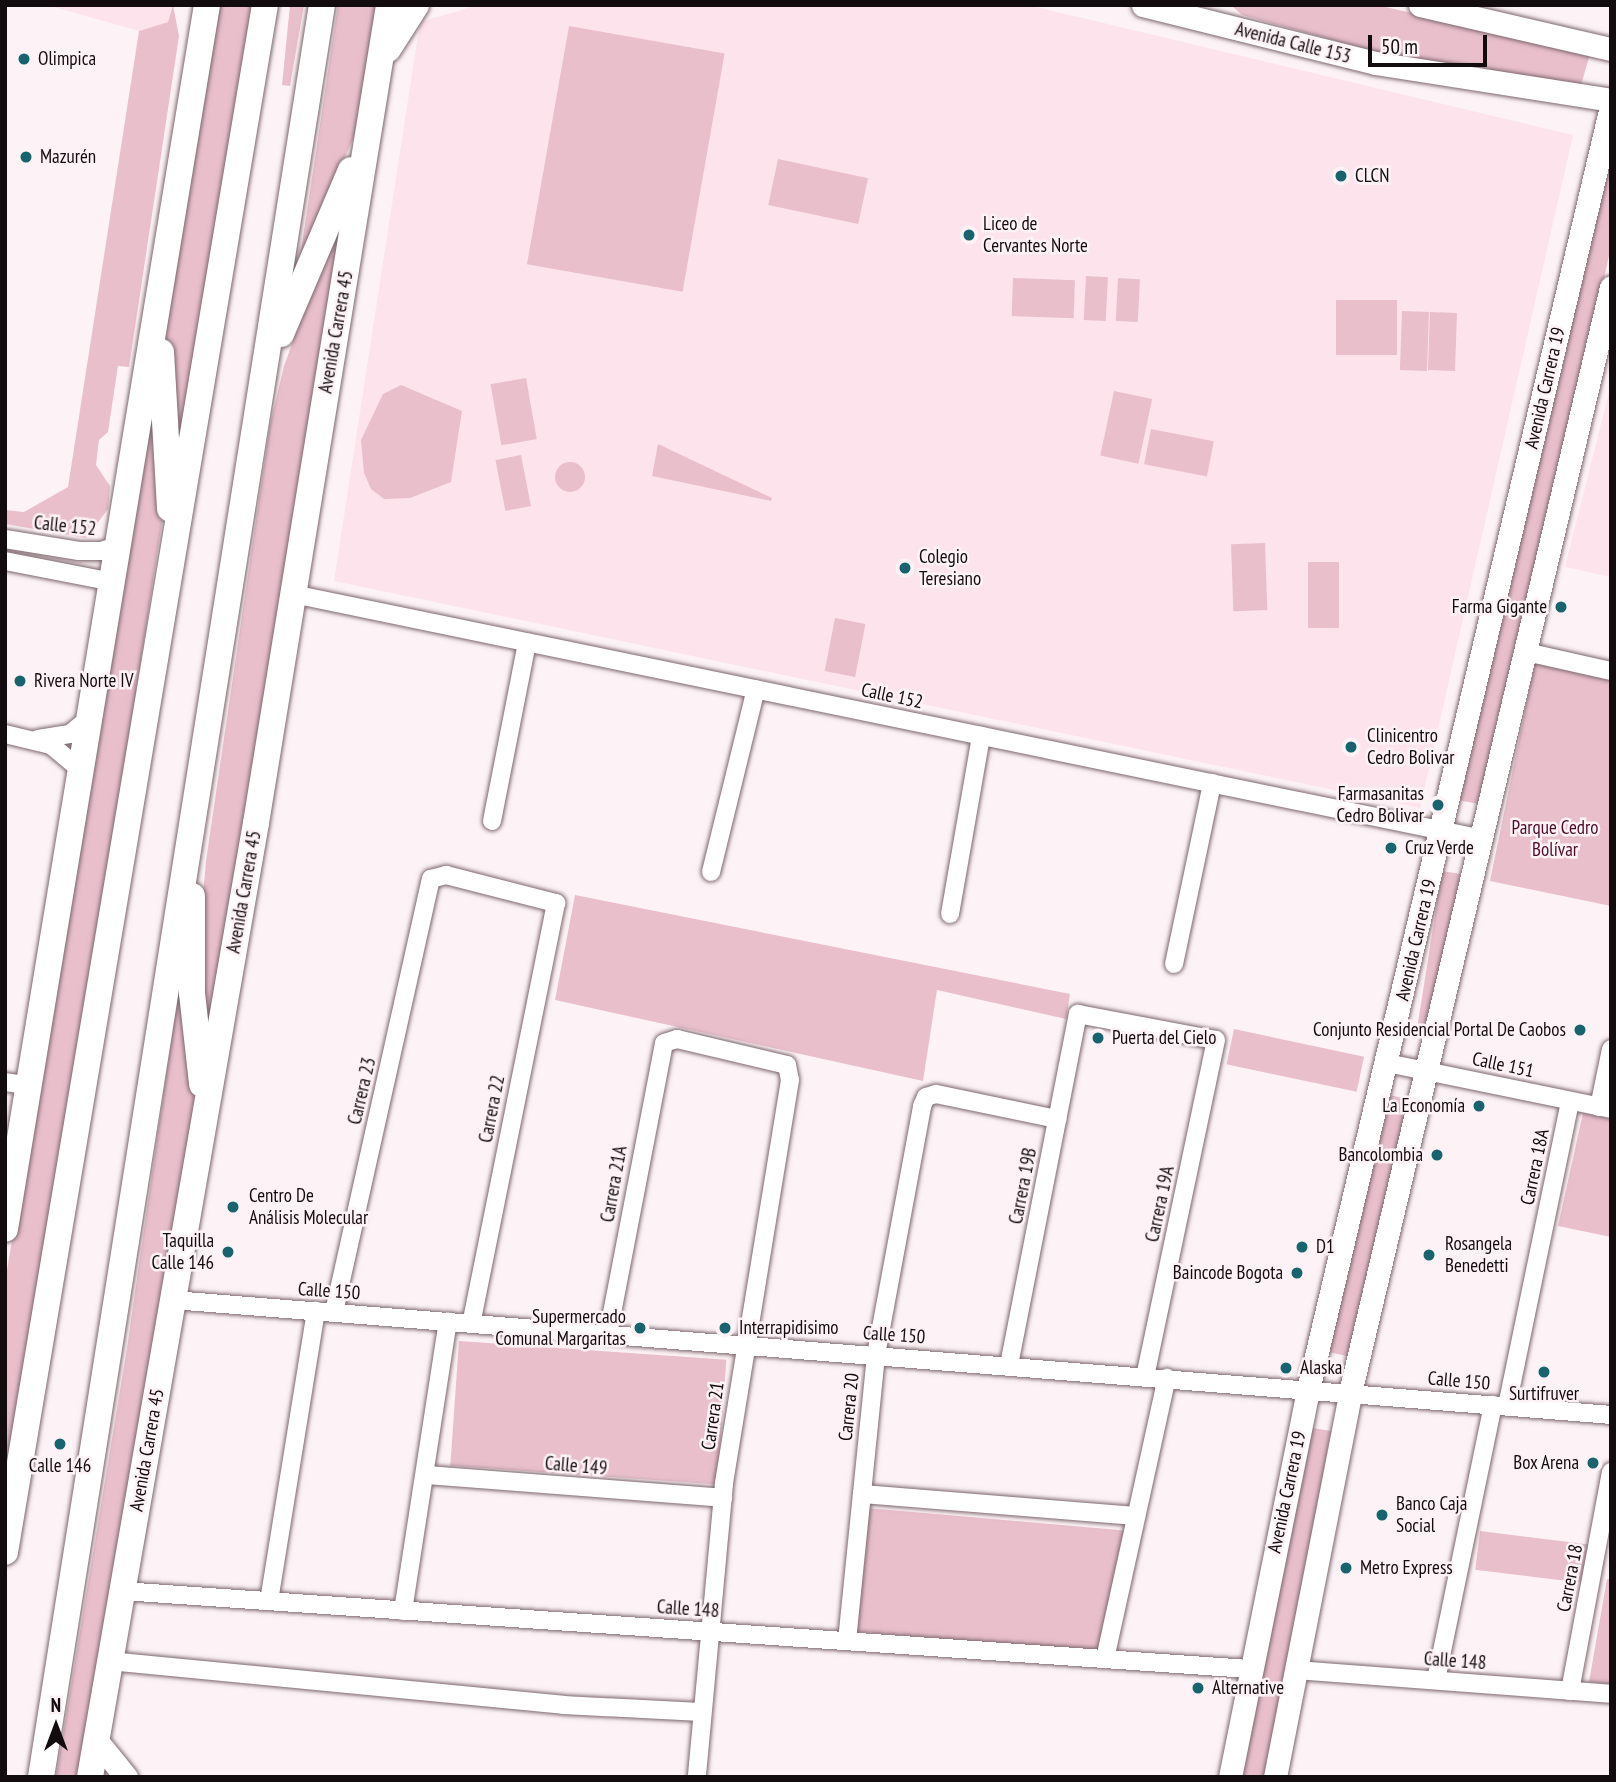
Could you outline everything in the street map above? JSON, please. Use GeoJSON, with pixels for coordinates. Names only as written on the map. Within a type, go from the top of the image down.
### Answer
{"type":"FeatureCollection","features":[{"type":"Feature","properties":{"kind":"highway"},"geometry":{"type":"LineString","coordinates":[[5,1229],[18,1084],[82,771],[205,17],[191,5]]}},
{"type":"Feature","properties":{"kind":"highway"},"geometry":{"type":"LineString","coordinates":[[5,1552],[265,5]]}},
{"type":"Feature","properties":{"kind":"highway"},"geometry":{"type":"LineString","coordinates":[[41,1777],[114,1343],[126,1224],[322,5]]}},
{"type":"Feature","properties":{"kind":"highway","name":"Avenida Carrera 45"},"geometry":{"type":"LineString","coordinates":[[90,1777],[203,1128],[389,5]]}},
{"type":"Feature","properties":{"kind":"highway"},"geometry":{"type":"LineString","coordinates":[[380,62],[416,5]]}},
{"type":"Feature","properties":{"kind":"highway"},"geometry":{"type":"LineString","coordinates":[[265,371],[366,136]]}},
{"type":"Feature","properties":{"kind":"highway"},"geometry":{"type":"LineString","coordinates":[[158,305],[172,562]]}},
{"type":"Feature","properties":{"kind":"highway"},"geometry":{"type":"LineString","coordinates":[[192,815],[192,984],[203,1128]]}},
{"type":"Feature","properties":{"kind":"highway"},"geometry":{"type":"LineString","coordinates":[[5,1505],[18,1474]]}},
{"type":"Feature","properties":{"kind":"main road","name":"Avenida Calle 153"},"geometry":{"type":"LineString","coordinates":[[1143,5],[1219,15],[1375,63],[1611,100]]}},
{"type":"Feature","properties":{"kind":"main road"},"geometry":{"type":"LineString","coordinates":[[1420,5],[1611,49]]}},
{"type":"Feature","properties":{"kind":"main road","name":"Avenida Carrera 19"},"geometry":{"type":"LineString","coordinates":[[1230,1777],[1308,1390],[1611,106]]}},
{"type":"Feature","properties":{"kind":"main road"},"geometry":{"type":"LineString","coordinates":[[1275,1777],[1350,1393],[1429,1072],[1611,287]]}},
{"type":"Feature","properties":{"kind":"main road"},"geometry":{"type":"LineString","coordinates":[[96,1740],[126,1777]]}},
{"type":"Feature","properties":{"kind":"street","name":"Calle 152"},"geometry":{"type":"LineString","coordinates":[[5,539],[79,551],[102,551],[119,545]]}},
{"type":"Feature","properties":{"kind":"street"},"geometry":{"type":"LineString","coordinates":[[5,561],[113,582]]}},
{"type":"Feature","properties":{"kind":"street","name":"Calle 152"},"geometry":{"type":"LineString","coordinates":[[293,594],[1482,839]]}},
{"type":"Feature","properties":{"kind":"street"},"geometry":{"type":"LineString","coordinates":[[492,821],[527,642]]}},
{"type":"Feature","properties":{"kind":"street"},"geometry":{"type":"LineString","coordinates":[[1526,652],[1611,671]]}},
{"type":"Feature","properties":{"kind":"street"},"geometry":{"type":"LineString","coordinates":[[711,872],[756,689]]}},
{"type":"Feature","properties":{"kind":"street"},"geometry":{"type":"LineString","coordinates":[[34,740],[70,734],[91,715]]}},
{"type":"Feature","properties":{"kind":"street"},"geometry":{"type":"LineString","coordinates":[[5,734],[34,740],[62,751],[82,771]]}},
{"type":"Feature","properties":{"kind":"street"},"geometry":{"type":"LineString","coordinates":[[950,914],[981,736]]}},
{"type":"Feature","properties":{"kind":"street"},"geometry":{"type":"LineString","coordinates":[[1174,964],[1212,783]]}},
{"type":"Feature","properties":{"kind":"street","name":"Carrera 23"},"geometry":{"type":"LineString","coordinates":[[334,1312],[430,879],[446,875],[555,903]]}},
{"type":"Feature","properties":{"kind":"street","name":"Carrera 22"},"geometry":{"type":"LineString","coordinates":[[471,1323],[555,903]]}},
{"type":"Feature","properties":{"kind":"street","name":"Carrera 19A"},"geometry":{"type":"LineString","coordinates":[[1078,1014],[1216,1040],[1145,1376]]}},
{"type":"Feature","properties":{"kind":"street","name":"Carrera 19B"},"geometry":{"type":"LineString","coordinates":[[1009,1365],[1078,1014]]}},
{"type":"Feature","properties":{"kind":"street","name":"Carrera 21A"},"geometry":{"type":"LineString","coordinates":[[608,1334],[664,1043],[677,1039],[787,1065]]}},
{"type":"Feature","properties":{"kind":"street"},"geometry":{"type":"LineString","coordinates":[[1605,1108],[1611,1049]]}},
{"type":"Feature","properties":{"kind":"street","name":"Calle 151"},"geometry":{"type":"LineString","coordinates":[[1387,1063],[1605,1108]]}},
{"type":"Feature","properties":{"kind":"street","name":"Carrera 21"},"geometry":{"type":"LineString","coordinates":[[697,1777],[723,1498],[744,1345],[790,1080],[787,1065]]}},
{"type":"Feature","properties":{"kind":"street","name":"Carrera 20"},"geometry":{"type":"LineString","coordinates":[[847,1642],[876,1355],[926,1097],[936,1094],[1058,1119]]}},
{"type":"Feature","properties":{"kind":"street","name":"Carrera 18A"},"geometry":{"type":"LineString","coordinates":[[1436,1681],[1570,1101]]}},
{"type":"Feature","properties":{"kind":"street","name":"Calle 150"},"geometry":{"type":"LineString","coordinates":[[173,1300],[1611,1415]]}},
{"type":"Feature","properties":{"kind":"street"},"geometry":{"type":"LineString","coordinates":[[269,1601],[316,1311]]}},
{"type":"Feature","properties":{"kind":"street"},"geometry":{"type":"LineString","coordinates":[[403,1611],[448,1321]]}},
{"type":"Feature","properties":{"kind":"street"},"geometry":{"type":"LineString","coordinates":[[1105,1659],[1167,1378]]}},
{"type":"Feature","properties":{"kind":"street","name":"Carrera 18"},"geometry":{"type":"LineString","coordinates":[[1570,1691],[1611,1472]]}},
{"type":"Feature","properties":{"kind":"street","name":"Calle 149"},"geometry":{"type":"LineString","coordinates":[[426,1475],[723,1498]]}},
{"type":"Feature","properties":{"kind":"street"},"geometry":{"type":"LineString","coordinates":[[862,1494],[1136,1516]]}},
{"type":"Feature","properties":{"kind":"street","name":"Calle 148"},"geometry":{"type":"LineString","coordinates":[[122,1591],[1250,1669]]}},
{"type":"Feature","properties":{"kind":"street"},"geometry":{"type":"LineString","coordinates":[[109,1661],[564,1704],[701,1712]]}},
{"type":"Feature","properties":{"kind":"street","name":"Calle 148"},"geometry":{"type":"LineString","coordinates":[[1296,1670],[1611,1694]]}},
{"type":"Feature","properties":{"kind":"shaded area"},"geometry":{"type":"Polygon","coordinates":[[[47,5],[173,5],[168,22],[139,31],[47,5]]]}},
{"type":"Feature","properties":{"kind":"shaded area","name":"Liceo de Cervantes Norte"},"geometry":{"type":"Polygon","coordinates":[[[479,5],[1028,5],[1573,135],[1420,808],[334,581],[420,22],[479,5]]]}},
{"type":"Feature","properties":{"kind":"shaded area"},"geometry":{"type":"Polygon","coordinates":[[[1611,384],[1611,577],[1565,567],[1611,384]]]}},
{"type":"Feature","properties":{"kind":"green space"},"geometry":{"type":"Polygon","coordinates":[[[173,5],[179,36],[129,367],[118,366],[108,432],[99,440],[96,465],[110,486],[108,509],[86,538],[5,524],[5,510],[24,512],[68,487],[139,31],[168,22],[173,5]]]}},
{"type":"Feature","properties":{"kind":"green space"},"geometry":{"type":"Polygon","coordinates":[[[213,5],[252,5],[182,449],[174,448],[163,318],[213,5]]]}},
{"type":"Feature","properties":{"kind":"green space"},"geometry":{"type":"Polygon","coordinates":[[[290,5],[304,5],[290,86],[282,85],[290,5]]]}},
{"type":"Feature","properties":{"kind":"green space"},"geometry":{"type":"Polygon","coordinates":[[[338,5],[377,5],[356,132],[299,264],[338,5]]]}},
{"type":"Feature","properties":{"kind":"green space"},"geometry":{"type":"Polygon","coordinates":[[[1231,5],[1377,5],[1590,54],[1581,85],[1402,59],[1242,15],[1231,5]]]}},
{"type":"Feature","properties":{"kind":"green space"},"geometry":{"type":"Polygon","coordinates":[[[569,26],[725,53],[683,292],[527,264],[569,26]]]}},
{"type":"Feature","properties":{"kind":"green space"},"geometry":{"type":"Polygon","coordinates":[[[1611,143],[1611,247],[1484,805],[1458,800],[1611,143]]]}},
{"type":"Feature","properties":{"kind":"green space"},"geometry":{"type":"Polygon","coordinates":[[[778,159],[868,178],[858,224],[768,205],[778,159]]]}},
{"type":"Feature","properties":{"kind":"green space"},"geometry":{"type":"Polygon","coordinates":[[[347,193],[205,1062],[199,942],[206,861],[270,425],[284,366],[347,193]]]}},
{"type":"Feature","properties":{"kind":"green space"},"geometry":{"type":"Polygon","coordinates":[[[1086,276],[1108,277],[1106,321],[1084,320],[1086,276]]]}},
{"type":"Feature","properties":{"kind":"green space"},"geometry":{"type":"Polygon","coordinates":[[[1013,278],[1075,280],[1074,318],[1012,316],[1013,278]]]}},
{"type":"Feature","properties":{"kind":"green space"},"geometry":{"type":"Polygon","coordinates":[[[1118,278],[1140,279],[1138,322],[1116,321],[1118,278]]]}},
{"type":"Feature","properties":{"kind":"green space"},"geometry":{"type":"Polygon","coordinates":[[[1336,300],[1397,300],[1397,355],[1336,355],[1336,300]]]}},
{"type":"Feature","properties":{"kind":"green space"},"geometry":{"type":"Polygon","coordinates":[[[1402,311],[1429,312],[1427,371],[1400,370],[1402,311]]]}},
{"type":"Feature","properties":{"kind":"green space"},"geometry":{"type":"Polygon","coordinates":[[[1430,312],[1457,313],[1455,371],[1428,370],[1430,312]]]}},
{"type":"Feature","properties":{"kind":"green space"},"geometry":{"type":"Polygon","coordinates":[[[526,378],[537,439],[501,445],[491,384],[526,378]]]}},
{"type":"Feature","properties":{"kind":"green space"},"geometry":{"type":"Polygon","coordinates":[[[401,385],[462,411],[451,482],[410,498],[384,499],[371,489],[364,473],[361,440],[383,394],[401,385]]]}},
{"type":"Feature","properties":{"kind":"green space"},"geometry":{"type":"Polygon","coordinates":[[[154,391],[166,496],[114,836],[5,1473],[5,1282],[154,391]]]}},
{"type":"Feature","properties":{"kind":"green space"},"geometry":{"type":"Polygon","coordinates":[[[1114,391],[1152,399],[1138,464],[1100,456],[1114,391]]]}},
{"type":"Feature","properties":{"kind":"green space"},"geometry":{"type":"Polygon","coordinates":[[[1151,429],[1214,441],[1207,477],[1144,464],[1151,429]]]}},
{"type":"Feature","properties":{"kind":"green space"},"geometry":{"type":"Polygon","coordinates":[[[658,444],[772,498],[771,501],[652,476],[658,444]]]}},
{"type":"Feature","properties":{"kind":"green space"},"geometry":{"type":"Polygon","coordinates":[[[521,455],[531,506],[505,511],[495,460],[521,455]]]}},
{"type":"Feature","properties":{"kind":"green space"},"geometry":{"type":"Polygon","coordinates":[[[570,462],[581,466],[585,477],[581,488],[570,492],[559,488],[555,477],[559,466],[570,462]]]}},
{"type":"Feature","properties":{"kind":"green space"},"geometry":{"type":"Polygon","coordinates":[[[1265,543],[1267,610],[1233,611],[1231,544],[1265,543]]]}},
{"type":"Feature","properties":{"kind":"green space"},"geometry":{"type":"Polygon","coordinates":[[[1308,562],[1339,562],[1339,628],[1308,628],[1308,562]]]}},
{"type":"Feature","properties":{"kind":"green space"},"geometry":{"type":"Polygon","coordinates":[[[835,618],[865,624],[855,677],[825,671],[835,618]]]}},
{"type":"Feature","properties":{"kind":"green space","name":"Parque Cedro Bolívar"},"geometry":{"type":"Polygon","coordinates":[[[1535,662],[1611,677],[1611,906],[1490,881],[1535,662]]]}},
{"type":"Feature","properties":{"kind":"green space"},"geometry":{"type":"Polygon","coordinates":[[[1442,871],[1461,874],[1435,1036],[1416,1033],[1442,871]]]}},
{"type":"Feature","properties":{"kind":"green space"},"geometry":{"type":"Polygon","coordinates":[[[575,895],[1070,994],[1066,1019],[937,990],[923,1081],[555,1000],[575,895]]]}},
{"type":"Feature","properties":{"kind":"green space"},"geometry":{"type":"Polygon","coordinates":[[[179,987],[192,1055],[195,1102],[82,1777],[56,1777],[127,1348],[179,987]]]}},
{"type":"Feature","properties":{"kind":"green space"},"geometry":{"type":"Polygon","coordinates":[[[1234,1029],[1364,1057],[1357,1092],[1227,1064],[1234,1029]]]}},
{"type":"Feature","properties":{"kind":"green space"},"geometry":{"type":"Polygon","coordinates":[[[1385,1094],[1411,1100],[1352,1357],[1326,1351],[1385,1094]]]}},
{"type":"Feature","properties":{"kind":"green space"},"geometry":{"type":"Polygon","coordinates":[[[1583,1113],[1611,1119],[1611,1237],[1558,1226],[1583,1113]]]}},
{"type":"Feature","properties":{"kind":"green space"},"geometry":{"type":"Polygon","coordinates":[[[459,1341],[726,1360],[718,1484],[450,1466],[459,1341]]]}},
{"type":"Feature","properties":{"kind":"green space"},"geometry":{"type":"Polygon","coordinates":[[[1307,1427],[1331,1431],[1265,1777],[1243,1777],[1307,1427]]]}},
{"type":"Feature","properties":{"kind":"green space"},"geometry":{"type":"Polygon","coordinates":[[[867,1508],[1127,1531],[1116,1654],[856,1632],[867,1508]]]}},
{"type":"Feature","properties":{"kind":"green space"},"geometry":{"type":"Polygon","coordinates":[[[1480,1531],[1589,1544],[1584,1583],[1475,1570],[1480,1531]]]}},
{"type":"Feature","properties":{"kind":"green space"},"geometry":{"type":"Polygon","coordinates":[[[1607,1579],[1611,1579],[1611,1684],[1589,1682],[1607,1579]]]}},
{"type":"Feature","properties":{"kind":"place","name":"Olimpica"},"geometry":{"type":"Point","coordinates":[24,59]}},
{"type":"Feature","properties":{"kind":"place","name":"Mazurén"},"geometry":{"type":"Point","coordinates":[26,157]}},
{"type":"Feature","properties":{"kind":"place","name":"CLCN"},"geometry":{"type":"Point","coordinates":[1341,176]}},
{"type":"Feature","properties":{"kind":"place","name":"Liceo de Cervantes Norte"},"geometry":{"type":"Point","coordinates":[969,235]}},
{"type":"Feature","properties":{"kind":"place","name":"Colegio Teresiano"},"geometry":{"type":"Point","coordinates":[905,568]}},
{"type":"Feature","properties":{"kind":"place","name":"Farma Gigante"},"geometry":{"type":"Point","coordinates":[1561,607]}},
{"type":"Feature","properties":{"kind":"place","name":"Rivera Norte IV"},"geometry":{"type":"Point","coordinates":[20,681]}},
{"type":"Feature","properties":{"kind":"place","name":"Clinicentro Cedro Bolivar"},"geometry":{"type":"Point","coordinates":[1351,747]}},
{"type":"Feature","properties":{"kind":"place","name":"Farmasanitas Cedro Bolivar"},"geometry":{"type":"Point","coordinates":[1438,805]}},
{"type":"Feature","properties":{"kind":"place","name":"Cruz Verde"},"geometry":{"type":"Point","coordinates":[1391,848]}},
{"type":"Feature","properties":{"kind":"place","name":"Conjunto Residencial Portal De Caobos"},"geometry":{"type":"Point","coordinates":[1580,1030]}},
{"type":"Feature","properties":{"kind":"place","name":"Puerta del Cielo"},"geometry":{"type":"Point","coordinates":[1098,1038]}},
{"type":"Feature","properties":{"kind":"place","name":"La Economía"},"geometry":{"type":"Point","coordinates":[1479,1106]}},
{"type":"Feature","properties":{"kind":"place","name":"Bancolombia"},"geometry":{"type":"Point","coordinates":[1437,1155]}},
{"type":"Feature","properties":{"kind":"place","name":"Centro De Análisis Molecular"},"geometry":{"type":"Point","coordinates":[233,1207]}},
{"type":"Feature","properties":{"kind":"place","name":"D1"},"geometry":{"type":"Point","coordinates":[1302,1247]}},
{"type":"Feature","properties":{"kind":"place","name":"Taquilla Calle 146"},"geometry":{"type":"Point","coordinates":[228,1252]}},
{"type":"Feature","properties":{"kind":"place","name":"Rosangela Benedetti"},"geometry":{"type":"Point","coordinates":[1429,1255]}},
{"type":"Feature","properties":{"kind":"place","name":"Baincode Bogota"},"geometry":{"type":"Point","coordinates":[1297,1273]}},
{"type":"Feature","properties":{"kind":"place","name":"Supermercado Comunal Margaritas"},"geometry":{"type":"Point","coordinates":[640,1328]}},
{"type":"Feature","properties":{"kind":"place","name":"Interrapidisimo"},"geometry":{"type":"Point","coordinates":[725,1328]}},
{"type":"Feature","properties":{"kind":"place","name":"Alaska"},"geometry":{"type":"Point","coordinates":[1286,1368]}},
{"type":"Feature","properties":{"kind":"place","name":"Surtifruver"},"geometry":{"type":"Point","coordinates":[1544,1372]}},
{"type":"Feature","properties":{"kind":"place","name":"Calle 146"},"geometry":{"type":"Point","coordinates":[60,1444]}},
{"type":"Feature","properties":{"kind":"place","name":"Box Arena"},"geometry":{"type":"Point","coordinates":[1593,1463]}},
{"type":"Feature","properties":{"kind":"place","name":"Banco Caja Social"},"geometry":{"type":"Point","coordinates":[1382,1515]}},
{"type":"Feature","properties":{"kind":"place","name":"Metro Express"},"geometry":{"type":"Point","coordinates":[1346,1568]}},
{"type":"Feature","properties":{"kind":"place","name":"Alternative"},"geometry":{"type":"Point","coordinates":[1198,1688]}}]}
